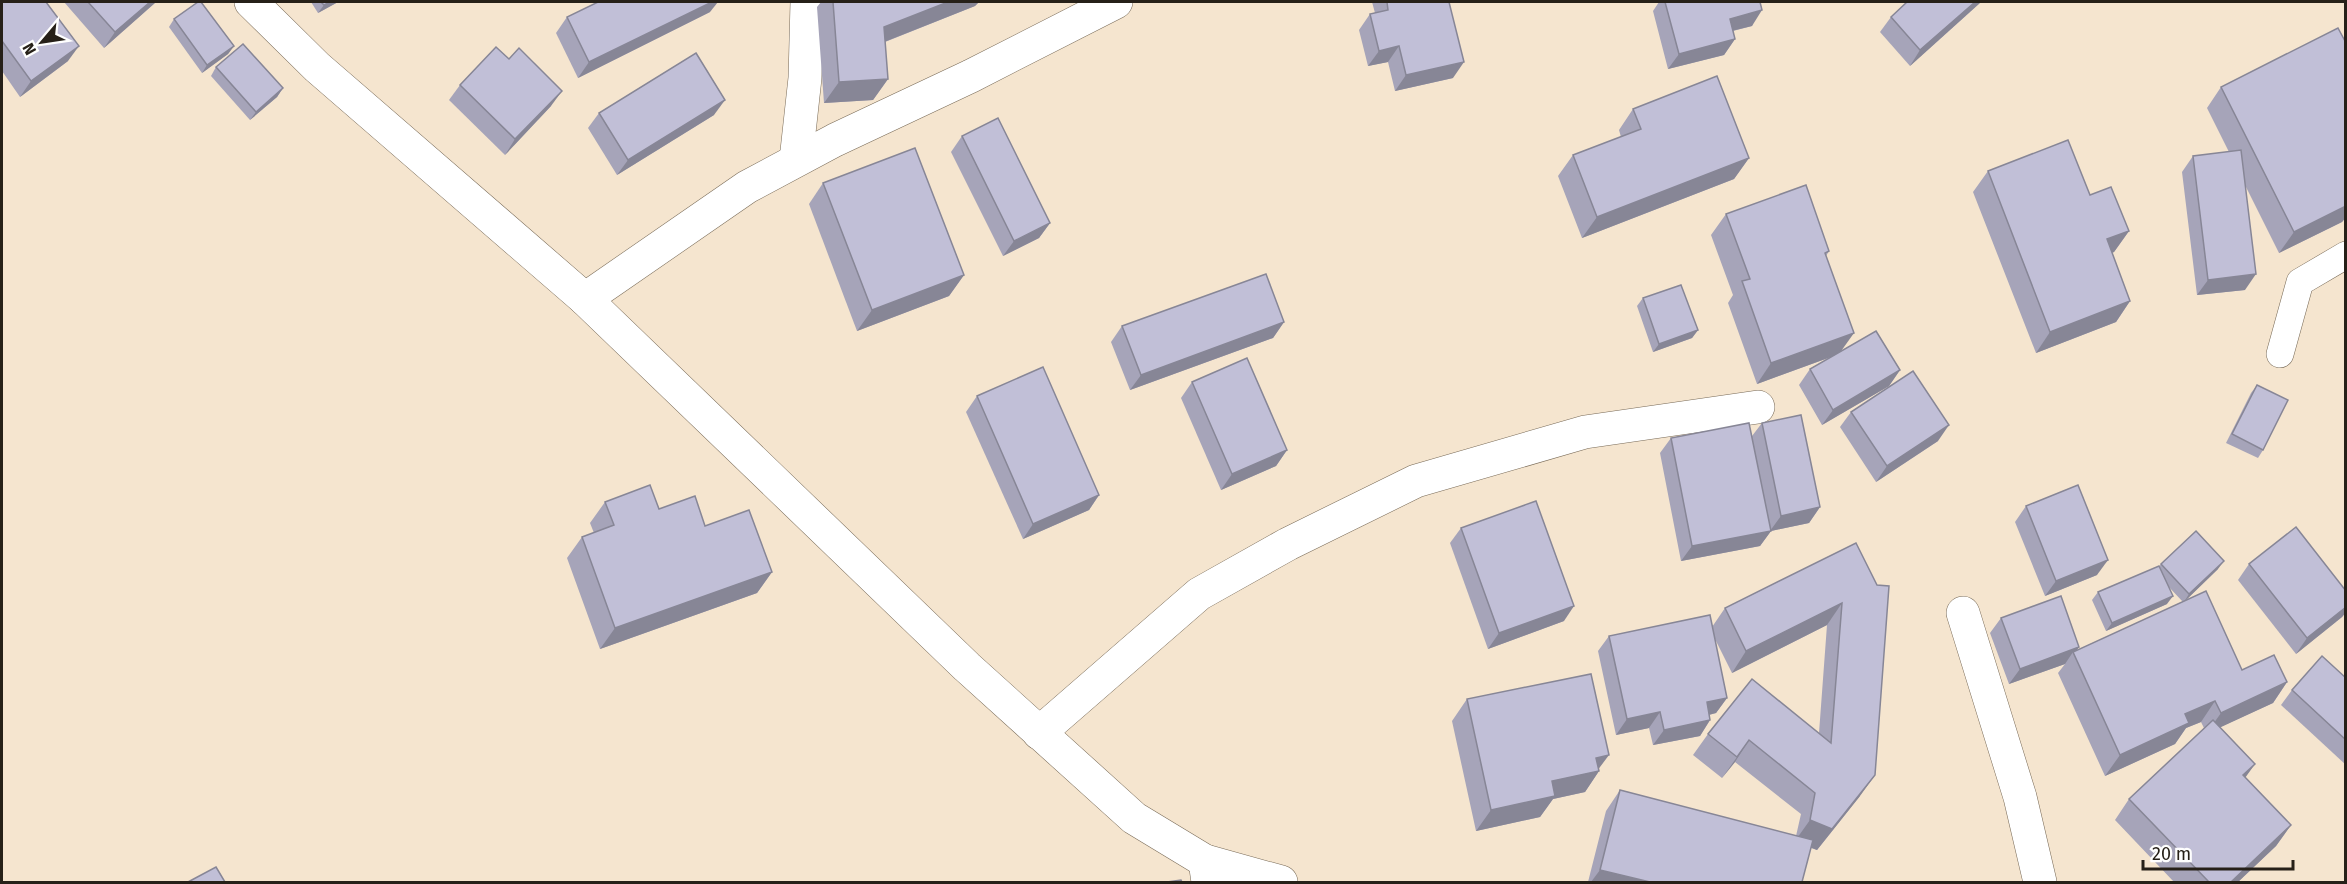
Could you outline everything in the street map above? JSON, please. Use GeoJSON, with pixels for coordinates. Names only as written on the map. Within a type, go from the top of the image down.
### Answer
{"type":"FeatureCollection","features":[{"type":"Feature","properties":{"kind":"street"},"geometry":{"type":"LineString","coordinates":[[251,2],[317,67],[585,299],[844,550],[1134,818],[1206,872],[1281,882]]}},
{"type":"Feature","properties":{"kind":"street"},"geometry":{"type":"LineString","coordinates":[[796,160],[805,78],[807,2]]}},
{"type":"Feature","properties":{"kind":"street"},"geometry":{"type":"LineString","coordinates":[[585,299],[747,187],[796,160],[1116,2]]}},
{"type":"Feature","properties":{"kind":"street"},"geometry":{"type":"LineString","coordinates":[[1040,733],[1199,594],[1288,544],[1416,481],[1585,432],[1758,407]]}},
{"type":"Feature","properties":{"kind":"street"},"geometry":{"type":"LineString","coordinates":[[1963,613],[2020,797],[2040,882]]}},
{"type":"Feature","properties":{"kind":"lane"},"geometry":{"type":"LineString","coordinates":[[2280,354],[2300,282],[2346,255]]}},
{"type":"Feature","properties":{"kind":"building"},"geometry":{"type":"Polygon","coordinates":[[[2,2],[46,2],[79,46],[31,81],[2,41],[2,2]]]}},
{"type":"Feature","properties":{"kind":"building"},"geometry":{"type":"Polygon","coordinates":[[[88,2],[150,2],[115,32],[88,2]]]}},
{"type":"Feature","properties":{"kind":"building"},"geometry":{"type":"Polygon","coordinates":[[[201,2],[234,46],[207,65],[174,19],[201,2]]]}},
{"type":"Feature","properties":{"kind":"building"},"geometry":{"type":"Polygon","coordinates":[[[598,2],[712,2],[589,62],[567,17],[598,2]]]}},
{"type":"Feature","properties":{"kind":"building"},"geometry":{"type":"Polygon","coordinates":[[[833,2],[948,2],[884,27],[888,79],[839,82],[833,2]]]}},
{"type":"Feature","properties":{"kind":"building"},"geometry":{"type":"Polygon","coordinates":[[[1387,2],[1449,2],[1464,62],[1406,75],[1399,46],[1379,51],[1370,14],[1388,10],[1387,2]]]}},
{"type":"Feature","properties":{"kind":"building"},"geometry":{"type":"Polygon","coordinates":[[[1665,2],[1760,2],[1762,10],[1730,19],[1735,39],[1679,54],[1665,2]]]}},
{"type":"Feature","properties":{"kind":"building"},"geometry":{"type":"Polygon","coordinates":[[[1907,2],[1975,2],[1920,50],[1891,17],[1907,2]]]}},
{"type":"Feature","properties":{"kind":"building"},"geometry":{"type":"Polygon","coordinates":[[[2338,28],[2346,43],[2346,206],[2294,232],[2221,87],[2338,28]]]}},
{"type":"Feature","properties":{"kind":"building"},"geometry":{"type":"Polygon","coordinates":[[[243,44],[283,88],[256,112],[216,67],[243,44]]]}},
{"type":"Feature","properties":{"kind":"building"},"geometry":{"type":"Polygon","coordinates":[[[496,47],[509,59],[519,48],[562,91],[515,139],[460,85],[496,47]]]}},
{"type":"Feature","properties":{"kind":"building"},"geometry":{"type":"Polygon","coordinates":[[[696,53],[725,100],[628,160],[599,113],[696,53]]]}},
{"type":"Feature","properties":{"kind":"building"},"geometry":{"type":"Polygon","coordinates":[[[1717,76],[1749,158],[1597,217],[1573,155],[1641,129],[1633,109],[1717,76]]]}},
{"type":"Feature","properties":{"kind":"building"},"geometry":{"type":"Polygon","coordinates":[[[998,118],[1050,223],[1014,241],[962,136],[998,118]]]}},
{"type":"Feature","properties":{"kind":"building"},"geometry":{"type":"Polygon","coordinates":[[[2068,140],[2090,195],[2111,187],[2129,231],[2107,239],[2130,301],[2050,332],[1988,171],[2068,140]]]}},
{"type":"Feature","properties":{"kind":"building"},"geometry":{"type":"Polygon","coordinates":[[[915,148],[964,275],[872,310],[823,183],[915,148]]]}},
{"type":"Feature","properties":{"kind":"building"},"geometry":{"type":"Polygon","coordinates":[[[2241,150],[2256,274],[2208,280],[2193,156],[2241,150]]]}},
{"type":"Feature","properties":{"kind":"building"},"geometry":{"type":"Polygon","coordinates":[[[1806,185],[1829,251],[1825,253],[1854,333],[1771,363],[1742,281],[1750,279],[1726,214],[1806,185]]]}},
{"type":"Feature","properties":{"kind":"building"},"geometry":{"type":"Polygon","coordinates":[[[1266,274],[1284,322],[1141,375],[1122,326],[1266,274]]]}},
{"type":"Feature","properties":{"kind":"building"},"geometry":{"type":"Polygon","coordinates":[[[1681,285],[1698,330],[1659,344],[1643,298],[1681,285]]]}},
{"type":"Feature","properties":{"kind":"building"},"geometry":{"type":"Polygon","coordinates":[[[1876,331],[1900,370],[1833,410],[1810,369],[1876,331]]]}},
{"type":"Feature","properties":{"kind":"building"},"geometry":{"type":"Polygon","coordinates":[[[1247,358],[1287,450],[1232,474],[1192,382],[1247,358]]]}},
{"type":"Feature","properties":{"kind":"building"},"geometry":{"type":"Polygon","coordinates":[[[1043,367],[1099,495],[1033,524],[977,396],[1043,367]]]}},
{"type":"Feature","properties":{"kind":"building"},"geometry":{"type":"Polygon","coordinates":[[[1913,371],[1949,425],[1887,466],[1851,412],[1913,371]]]}},
{"type":"Feature","properties":{"kind":"building"},"geometry":{"type":"Polygon","coordinates":[[[2257,385],[2288,400],[2263,450],[2232,434],[2257,385]]]}},
{"type":"Feature","properties":{"kind":"building"},"geometry":{"type":"Polygon","coordinates":[[[1801,415],[1820,507],[1781,516],[1762,423],[1801,415]]]}},
{"type":"Feature","properties":{"kind":"building"},"geometry":{"type":"Polygon","coordinates":[[[1749,423],[1771,531],[1692,546],[1671,438],[1749,423]]]}},
{"type":"Feature","properties":{"kind":"building"},"geometry":{"type":"Polygon","coordinates":[[[650,485],[659,509],[695,496],[705,526],[749,510],[772,572],[615,628],[582,537],[614,525],[605,502],[650,485]]]}},
{"type":"Feature","properties":{"kind":"building"},"geometry":{"type":"Polygon","coordinates":[[[2078,485],[2108,560],[2056,581],[2026,506],[2078,485]]]}},
{"type":"Feature","properties":{"kind":"building"},"geometry":{"type":"Polygon","coordinates":[[[1536,501],[1574,606],[1499,633],[1461,528],[1536,501]]]}},
{"type":"Feature","properties":{"kind":"building"},"geometry":{"type":"Polygon","coordinates":[[[2296,527],[2346,591],[2346,607],[2307,638],[2249,564],[2296,527]]]}},
{"type":"Feature","properties":{"kind":"building"},"geometry":{"type":"Polygon","coordinates":[[[2196,531],[2224,561],[2189,594],[2161,564],[2196,531]]]}},
{"type":"Feature","properties":{"kind":"building"},"geometry":{"type":"Polygon","coordinates":[[[1856,543],[1877,585],[1889,586],[1875,775],[1832,829],[1810,820],[1815,793],[1749,740],[1737,757],[1708,734],[1752,679],[1831,743],[1842,603],[1746,651],[1725,608],[1856,543]]]}},
{"type":"Feature","properties":{"kind":"building"},"geometry":{"type":"Polygon","coordinates":[[[2159,566],[2173,596],[2112,623],[2098,592],[2159,566]]]}},
{"type":"Feature","properties":{"kind":"building"},"geometry":{"type":"Polygon","coordinates":[[[2206,591],[2242,670],[2274,655],[2287,682],[2221,713],[2215,701],[2185,714],[2189,723],[2120,755],[2073,652],[2206,591]]]}},
{"type":"Feature","properties":{"kind":"building"},"geometry":{"type":"Polygon","coordinates":[[[2061,596],[2079,647],[2020,669],[2001,618],[2061,596]]]}},
{"type":"Feature","properties":{"kind":"building"},"geometry":{"type":"Polygon","coordinates":[[[1710,615],[1727,698],[1707,702],[1710,720],[1664,730],[1660,712],[1627,719],[1609,636],[1710,615]]]}},
{"type":"Feature","properties":{"kind":"building"},"geometry":{"type":"Polygon","coordinates":[[[2322,656],[2346,678],[2346,740],[2292,690],[2322,656]]]}},
{"type":"Feature","properties":{"kind":"building"},"geometry":{"type":"Polygon","coordinates":[[[1591,674],[1609,755],[1596,758],[1599,771],[1552,781],[1555,796],[1491,810],[1467,699],[1591,674]]]}},
{"type":"Feature","properties":{"kind":"building"},"geometry":{"type":"Polygon","coordinates":[[[2213,720],[2255,764],[2243,775],[2291,825],[2231,882],[2209,882],[2129,799],[2213,720]]]}},
{"type":"Feature","properties":{"kind":"building"},"geometry":{"type":"Polygon","coordinates":[[[1620,790],[1813,840],[1802,882],[1650,882],[1600,870],[1620,790]]]}},
{"type":"Feature","properties":{"kind":"building"},"geometry":{"type":"Polygon","coordinates":[[[216,867],[225,882],[188,882],[216,867]]]}}]}
